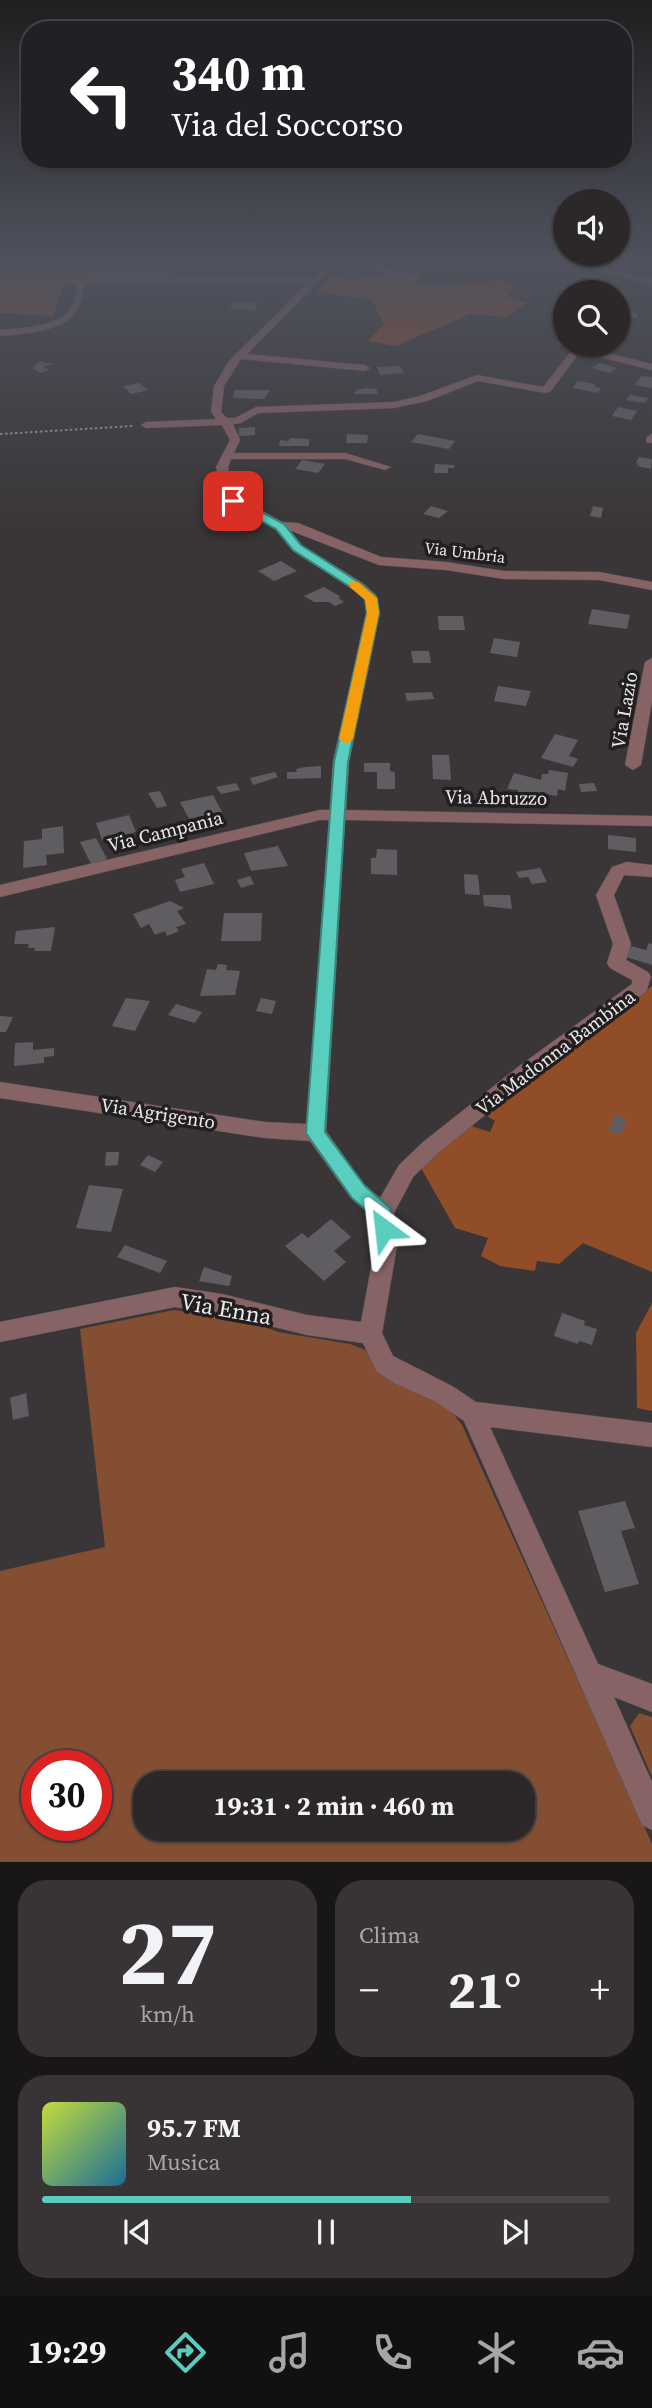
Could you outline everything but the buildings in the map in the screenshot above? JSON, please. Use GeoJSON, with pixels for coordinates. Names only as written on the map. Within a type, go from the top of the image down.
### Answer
{"type":"FeatureCollection","features":[{"type":"Feature","properties":{"kind":"street"},"geometry":{"type":"LineString","coordinates":[[244,350],[219,386],[216,412],[235,440],[222,467],[229,497],[280,526],[297,548],[359,587],[371,598],[373,613],[341,762],[316,1133],[358,1192],[383,1213],[386,1245],[370,1334],[385,1364],[402,1375],[444,1394],[472,1413],[652,1435]]}},
{"type":"Feature","properties":{"kind":"street"},"geometry":{"type":"LineString","coordinates":[[238,356],[365,368]]}},
{"type":"Feature","properties":{"kind":"street"},"geometry":{"type":"LineString","coordinates":[[146,425],[237,421],[256,410],[394,405],[423,399],[477,378],[546,390],[572,357]]}},
{"type":"Feature","properties":{"kind":"street"},"geometry":{"type":"LineString","coordinates":[[611,357],[652,367]]}},
{"type":"Feature","properties":{"kind":"street"},"geometry":{"type":"LineString","coordinates":[[226,456],[345,456],[385,467]]}},
{"type":"Feature","properties":{"kind":"street","name":"Via Umbria"},"geometry":{"type":"LineString","coordinates":[[280,526],[294,526],[379,561],[446,566],[515,576],[599,576],[652,586]]}},
{"type":"Feature","properties":{"kind":"street","name":"Via Lazio"},"geometry":{"type":"LineString","coordinates":[[633,765],[652,662]]}},
{"type":"Feature","properties":{"kind":"street","name":"Via Campania"},"geometry":{"type":"LineString","coordinates":[[0,891],[320,815],[339,815]]}},
{"type":"Feature","properties":{"kind":"street","name":"Via Abruzzo"},"geometry":{"type":"LineString","coordinates":[[339,815],[652,821]]}},
{"type":"Feature","properties":{"kind":"street","name":"Via Madonna Bambina"},"geometry":{"type":"LineString","coordinates":[[383,1213],[407,1171],[430,1148],[525,1072],[640,987],[642,977],[616,963],[622,944],[605,895],[618,871],[627,868],[652,871]]}},
{"type":"Feature","properties":{"kind":"street","name":"Via Agrigento"},"geometry":{"type":"LineString","coordinates":[[0,1090],[265,1130],[316,1133]]}},
{"type":"Feature","properties":{"kind":"street","name":"Via Enna"},"geometry":{"type":"LineString","coordinates":[[0,1332],[175,1297],[222,1304],[307,1325],[370,1334]]}},
{"type":"Feature","properties":{"kind":"street"},"geometry":{"type":"LineString","coordinates":[[472,1413],[652,1815]]}},
{"type":"Feature","properties":{"kind":"street"},"geometry":{"type":"LineString","coordinates":[[591,1675],[652,1698]]}},
{"type":"Feature","properties":{"kind":"path"},"geometry":{"type":"LineString","coordinates":[[0,434],[146,425]]}},
{"type":"Feature","properties":{"kind":"shaded area"},"geometry":{"type":"Polygon","coordinates":[[[652,986],[652,1272],[583,1243],[559,1264],[537,1261],[535,1271],[500,1266],[481,1256],[488,1238],[455,1228],[421,1168],[468,1125],[490,1132],[495,1121],[483,1113],[527,1077],[652,986]]]}},
{"type":"Feature","properties":{"kind":"shaded area"},"geometry":{"type":"Polygon","coordinates":[[[652,1303],[652,1411],[637,1408],[636,1333],[652,1303]]]}},
{"type":"Feature","properties":{"kind":"shaded area"},"geometry":{"type":"Polygon","coordinates":[[[174,1310],[247,1320],[278,1332],[350,1344],[368,1351],[449,1408],[462,1425],[652,1844],[652,1862],[0,1862],[0,1571],[105,1547],[80,1329],[174,1310]]]}},
{"type":"Feature","properties":{"kind":"shaded area"},"geometry":{"type":"Polygon","coordinates":[[[639,1713],[652,1717],[652,1777],[630,1726],[639,1713]]]}},
{"type":"Feature","properties":{"kind":"slow traffic"},"geometry":{"type":"LineString","coordinates":[[346,739],[373,613],[371,598],[354,584]]}},
{"type":"Feature","properties":{"kind":"route"},"geometry":{"type":"LineString","coordinates":[[233,501],[280,526],[297,548],[359,587],[371,598],[373,613],[341,762],[316,1133],[358,1192],[383,1213],[384,1229]]}}]}
